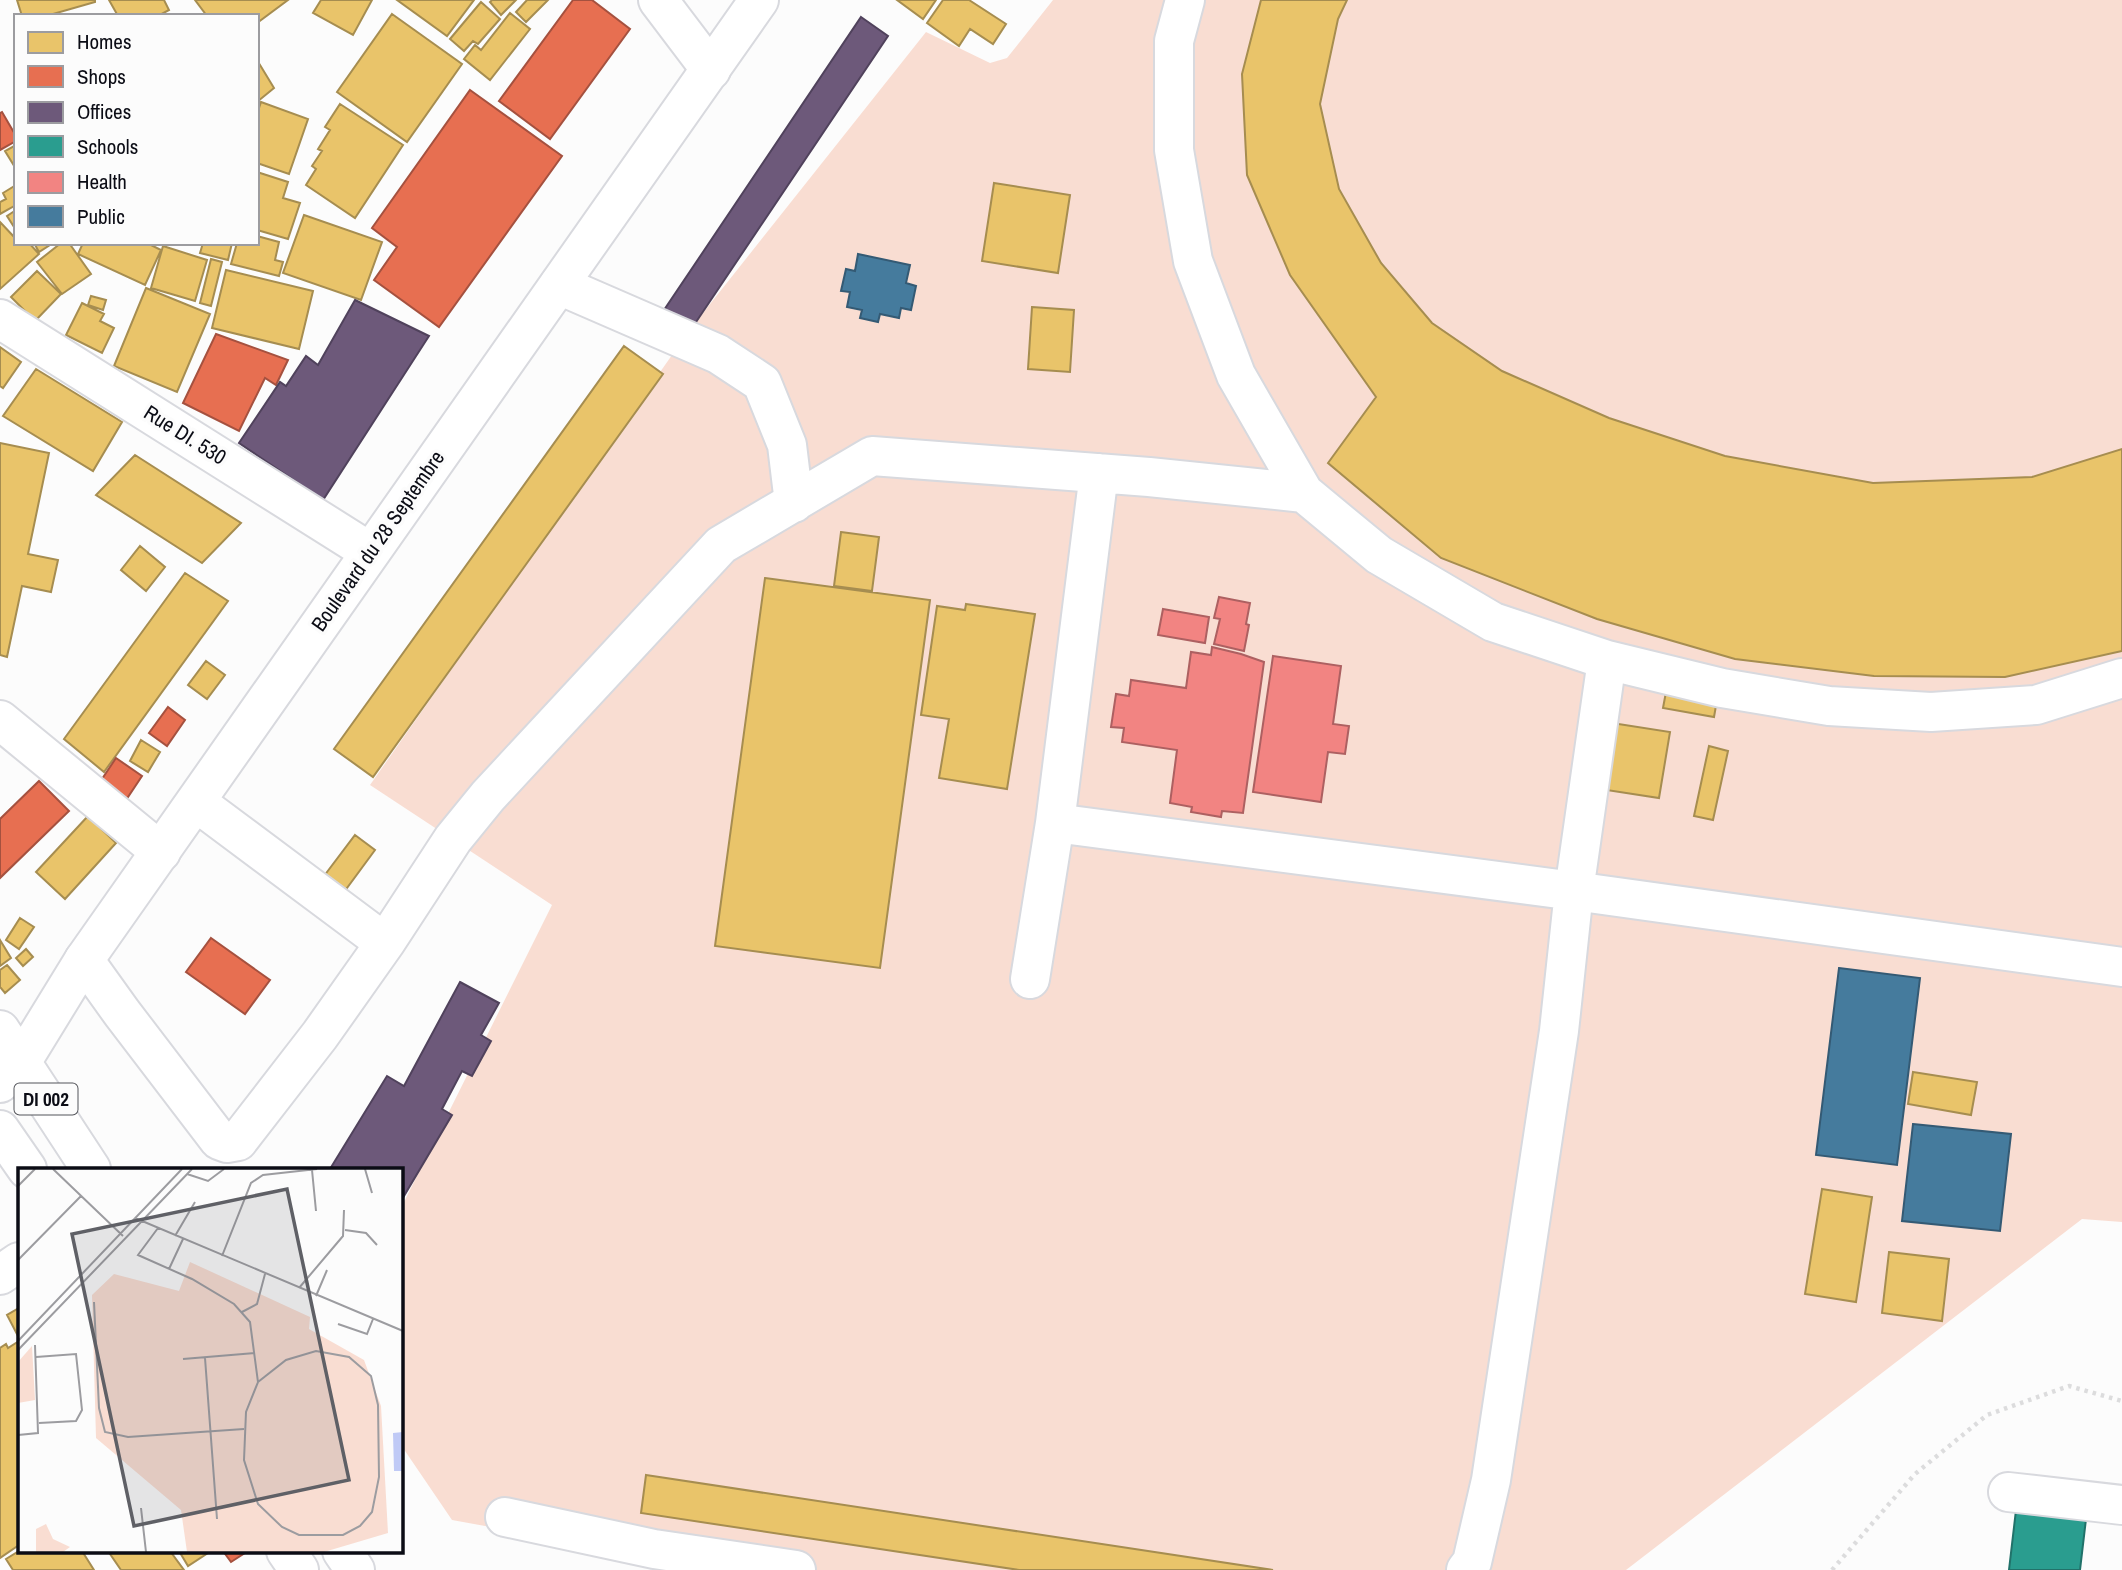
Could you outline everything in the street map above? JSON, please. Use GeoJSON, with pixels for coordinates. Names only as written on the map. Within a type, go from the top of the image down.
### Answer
{"type":"FeatureCollection","features":[{"type":"Feature","properties":{"kind":"main road"},"geometry":{"type":"LineString","coordinates":[[658,0],[712,70]]}},
{"type":"Feature","properties":{"kind":"main road","name":"Boulevard du 28 Septembre"},"geometry":{"type":"LineString","coordinates":[[11,1072],[84,960],[759,0]]}},
{"type":"Feature","properties":{"kind":"main road"},"geometry":{"type":"LineString","coordinates":[[1185,0],[1174,41],[1174,150],[1193,261],[1236,374],[1304,493],[1379,555],[1493,622],[1607,660],[1722,688],[1829,706],[1931,712],[2036,705],[2122,678]]}},
{"type":"Feature","properties":{"kind":"main road"},"geometry":{"type":"LineString","coordinates":[[559,285],[718,354],[762,383],[787,445],[794,503]]}},
{"type":"Feature","properties":{"kind":"main road","name":"Rue DI. 530"},"geometry":{"type":"LineString","coordinates":[[0,319],[370,552]]}},
{"type":"Feature","properties":{"kind":"main road"},"geometry":{"type":"LineString","coordinates":[[84,960],[219,1140],[228,1143],[238,1141],[320,1035],[385,943],[453,839],[488,796],[721,545],[872,456],[1099,473],[1304,493]]}},
{"type":"Feature","properties":{"kind":"main road"},"geometry":{"type":"LineString","coordinates":[[1030,979],[1055,823],[1099,473]]}},
{"type":"Feature","properties":{"kind":"main road"},"geometry":{"type":"LineString","coordinates":[[1466,1570],[1472,1562],[1492,1480],[1559,1031],[1574,891],[1607,660]]}},
{"type":"Feature","properties":{"kind":"main road"},"geometry":{"type":"LineString","coordinates":[[0,720],[161,852]]}},
{"type":"Feature","properties":{"kind":"main road"},"geometry":{"type":"LineString","coordinates":[[196,802],[385,943]]}},
{"type":"Feature","properties":{"kind":"main road"},"geometry":{"type":"LineString","coordinates":[[1055,823],[2122,967]]}},
{"type":"Feature","properties":{"kind":"main road","name":"DI 002"},"geometry":{"type":"LineString","coordinates":[[0,1030],[11,1072],[89,1168]]}},
{"type":"Feature","properties":{"kind":"main road","name":"DI 002"},"geometry":{"type":"LineString","coordinates":[[0,1130],[26,1168]]}},
{"type":"Feature","properties":{"kind":"main road"},"geometry":{"type":"LineString","coordinates":[[0,1275],[18,1263]]}},
{"type":"Feature","properties":{"kind":"main road"},"geometry":{"type":"LineString","coordinates":[[2008,1492],[2122,1504]]}},
{"type":"Feature","properties":{"kind":"main road"},"geometry":{"type":"LineString","coordinates":[[505,1517],[654,1549],[796,1570]]}},
{"type":"Feature","properties":{"kind":"main road"},"geometry":{"type":"LineString","coordinates":[[287,1552],[299,1570]]}},
{"type":"Feature","properties":{"kind":"main road"},"geometry":{"type":"LineString","coordinates":[[342,1552],[355,1570]]}},
{"type":"Feature","properties":{"kind":"path"},"geometry":{"type":"LineString","coordinates":[[1832,1570],[1915,1474],[1987,1415],[2068,1386],[2122,1401]]}},
{"type":"Feature","properties":{"kind":"shaded area"},"geometry":{"type":"Polygon","coordinates":[[[1053,0],[2122,0],[2122,1222],[2082,1219],[1626,1570],[727,1570],[452,1520],[402,1446],[402,1206],[552,905],[370,785],[691,328],[926,32],[990,63],[1007,58],[1053,0]]]}},
{"type":"Feature","properties":{"kind":"building: Homes"},"geometry":{"type":"Polygon","coordinates":[[[17,0],[95,0],[53,14],[21,14],[17,0]]]}},
{"type":"Feature","properties":{"kind":"building: Homes"},"geometry":{"type":"Polygon","coordinates":[[[109,0],[164,0],[169,10],[162,14],[117,14],[109,0]]]}},
{"type":"Feature","properties":{"kind":"building: Homes"},"geometry":{"type":"Polygon","coordinates":[[[195,0],[288,0],[259,22],[259,14],[206,14],[195,0]]]}},
{"type":"Feature","properties":{"kind":"building: Homes"},"geometry":{"type":"Polygon","coordinates":[[[321,0],[372,0],[353,35],[313,13],[321,0]]]}},
{"type":"Feature","properties":{"kind":"building: Homes"},"geometry":{"type":"Polygon","coordinates":[[[397,0],[474,0],[447,36],[397,0]]]}},
{"type":"Feature","properties":{"kind":"building: Homes"},"geometry":{"type":"Polygon","coordinates":[[[516,0],[501,15],[490,2],[516,0]]]}},
{"type":"Feature","properties":{"kind":"building: Homes"},"geometry":{"type":"Polygon","coordinates":[[[527,0],[548,0],[526,22],[516,12],[527,0]]]}},
{"type":"Feature","properties":{"kind":"building: Homes"},"geometry":{"type":"Polygon","coordinates":[[[897,0],[936,0],[923,19],[897,0]]]}},
{"type":"Feature","properties":{"kind":"building: Homes"},"geometry":{"type":"Polygon","coordinates":[[[943,0],[969,0],[1006,24],[993,44],[970,29],[959,46],[927,23],[943,0]]]}},
{"type":"Feature","properties":{"kind":"building: Homes"},"geometry":{"type":"Polygon","coordinates":[[[1261,0],[1347,0],[1338,19],[1320,104],[1339,189],[1381,263],[1432,323],[1502,371],[1609,418],[1725,456],[1873,483],[2032,477],[2122,449],[2122,651],[2005,677],[1874,676],[1735,659],[1597,619],[1441,558],[1328,463],[1376,397],[1290,275],[1247,175],[1242,74],[1261,0]]]}},
{"type":"Feature","properties":{"kind":"building: Homes"},"geometry":{"type":"Polygon","coordinates":[[[481,2],[500,19],[478,44],[473,41],[464,51],[450,39],[481,2]]]}},
{"type":"Feature","properties":{"kind":"building: Homes"},"geometry":{"type":"Polygon","coordinates":[[[510,13],[530,29],[490,80],[464,59],[475,45],[481,50],[510,13]]]}},
{"type":"Feature","properties":{"kind":"building: Homes"},"geometry":{"type":"Polygon","coordinates":[[[392,14],[462,64],[407,142],[337,92],[392,14]]]}},
{"type":"Feature","properties":{"kind":"building: Homes"},"geometry":{"type":"Polygon","coordinates":[[[259,63],[274,88],[259,100],[259,63]]]}},
{"type":"Feature","properties":{"kind":"building: Homes"},"geometry":{"type":"Polygon","coordinates":[[[261,102],[308,119],[289,174],[259,164],[261,102]]]}},
{"type":"Feature","properties":{"kind":"building: Homes"},"geometry":{"type":"Polygon","coordinates":[[[340,104],[403,145],[355,218],[306,185],[316,169],[312,166],[322,151],[318,149],[330,130],[325,127],[340,104]]]}},
{"type":"Feature","properties":{"kind":"building: Homes"},"geometry":{"type":"Polygon","coordinates":[[[14,146],[14,166],[5,151],[14,146]]]}},
{"type":"Feature","properties":{"kind":"building: Homes"},"geometry":{"type":"Polygon","coordinates":[[[259,173],[288,182],[283,198],[300,203],[288,239],[259,231],[259,173]]]}},
{"type":"Feature","properties":{"kind":"building: Homes"},"geometry":{"type":"Polygon","coordinates":[[[994,183],[1070,195],[1058,273],[982,261],[994,183]]]}},
{"type":"Feature","properties":{"kind":"building: Homes"},"geometry":{"type":"Polygon","coordinates":[[[14,186],[14,206],[0,214],[0,202],[6,199],[3,193],[14,186]]]}},
{"type":"Feature","properties":{"kind":"building: Homes"},"geometry":{"type":"Polygon","coordinates":[[[14,211],[14,227],[7,216],[14,211]]]}},
{"type":"Feature","properties":{"kind":"building: Homes"},"geometry":{"type":"Polygon","coordinates":[[[304,215],[382,242],[361,300],[283,273],[304,215]]]}},
{"type":"Feature","properties":{"kind":"building: Homes"},"geometry":{"type":"Polygon","coordinates":[[[0,222],[14,237],[14,245],[31,245],[39,254],[0,289],[0,222]]]}},
{"type":"Feature","properties":{"kind":"building: Homes"},"geometry":{"type":"Polygon","coordinates":[[[259,237],[279,242],[275,260],[283,262],[279,276],[231,264],[236,245],[259,245],[259,237]]]}},
{"type":"Feature","properties":{"kind":"building: Homes"},"geometry":{"type":"Polygon","coordinates":[[[35,245],[50,245],[39,252],[35,245]]]}},
{"type":"Feature","properties":{"kind":"building: Homes"},"geometry":{"type":"Polygon","coordinates":[[[58,245],[70,245],[91,274],[62,294],[37,262],[58,245]]]}},
{"type":"Feature","properties":{"kind":"building: Homes"},"geometry":{"type":"Polygon","coordinates":[[[82,245],[151,245],[161,250],[145,285],[78,254],[82,245]]]}},
{"type":"Feature","properties":{"kind":"building: Homes"},"geometry":{"type":"Polygon","coordinates":[[[202,245],[232,245],[228,260],[200,253],[202,245]]]}},
{"type":"Feature","properties":{"kind":"building: Homes"},"geometry":{"type":"Polygon","coordinates":[[[163,246],[207,260],[195,301],[151,288],[163,246]]]}},
{"type":"Feature","properties":{"kind":"building: Homes"},"geometry":{"type":"Polygon","coordinates":[[[211,259],[222,262],[211,306],[200,303],[211,259]]]}},
{"type":"Feature","properties":{"kind":"building: Homes"},"geometry":{"type":"Polygon","coordinates":[[[226,270],[313,291],[299,349],[212,328],[226,270]]]}},
{"type":"Feature","properties":{"kind":"building: Homes"},"geometry":{"type":"Polygon","coordinates":[[[37,271],[61,294],[35,321],[11,297],[37,271]]]}},
{"type":"Feature","properties":{"kind":"building: Homes"},"geometry":{"type":"Polygon","coordinates":[[[146,288],[210,314],[177,392],[114,366],[146,288]]]}},
{"type":"Feature","properties":{"kind":"building: Homes"},"geometry":{"type":"Polygon","coordinates":[[[91,296],[106,300],[103,310],[88,305],[91,296]]]}},
{"type":"Feature","properties":{"kind":"building: Homes"},"geometry":{"type":"Polygon","coordinates":[[[82,303],[104,314],[100,321],[114,328],[102,353],[66,335],[82,303]]]}},
{"type":"Feature","properties":{"kind":"building: Homes"},"geometry":{"type":"Polygon","coordinates":[[[1032,307],[1074,310],[1070,372],[1028,369],[1032,307]]]}},
{"type":"Feature","properties":{"kind":"building: Homes"},"geometry":{"type":"Polygon","coordinates":[[[624,346],[663,374],[373,777],[334,749],[624,346]]]}},
{"type":"Feature","properties":{"kind":"building: Homes"},"geometry":{"type":"Polygon","coordinates":[[[0,347],[21,362],[3,388],[0,386],[0,347]]]}},
{"type":"Feature","properties":{"kind":"building: Homes"},"geometry":{"type":"Polygon","coordinates":[[[36,369],[122,422],[93,471],[3,416],[36,369]]]}},
{"type":"Feature","properties":{"kind":"building: Homes"},"geometry":{"type":"Polygon","coordinates":[[[0,443],[49,453],[28,554],[58,560],[51,592],[22,586],[7,657],[0,655],[0,443]]]}},
{"type":"Feature","properties":{"kind":"building: Homes"},"geometry":{"type":"Polygon","coordinates":[[[135,455],[241,523],[202,563],[96,495],[135,455]]]}},
{"type":"Feature","properties":{"kind":"building: Homes"},"geometry":{"type":"Polygon","coordinates":[[[841,532],[879,537],[872,591],[834,586],[841,532]]]}},
{"type":"Feature","properties":{"kind":"building: Homes"},"geometry":{"type":"Polygon","coordinates":[[[140,546],[165,567],[146,591],[121,570],[140,546]]]}},
{"type":"Feature","properties":{"kind":"building: Homes"},"geometry":{"type":"Polygon","coordinates":[[[185,573],[228,601],[104,772],[64,739],[185,573]]]}},
{"type":"Feature","properties":{"kind":"building: Homes"},"geometry":{"type":"Polygon","coordinates":[[[765,578],[930,600],[880,968],[715,946],[765,578]]]}},
{"type":"Feature","properties":{"kind":"building: Homes"},"geometry":{"type":"Polygon","coordinates":[[[966,604],[1035,614],[1007,789],[939,778],[949,719],[921,715],[937,606],[965,610],[966,604]]]}},
{"type":"Feature","properties":{"kind":"building: Homes"},"geometry":{"type":"Polygon","coordinates":[[[206,661],[225,675],[207,699],[188,685],[206,661]]]}},
{"type":"Feature","properties":{"kind":"building: Homes"},"geometry":{"type":"Polygon","coordinates":[[[1666,692],[1717,700],[1714,717],[1663,708],[1666,692]]]}},
{"type":"Feature","properties":{"kind":"building: Homes"},"geometry":{"type":"Polygon","coordinates":[[[1612,723],[1670,732],[1659,798],[1600,789],[1612,723]]]}},
{"type":"Feature","properties":{"kind":"building: Homes"},"geometry":{"type":"Polygon","coordinates":[[[141,740],[160,752],[148,772],[130,761],[141,740]]]}},
{"type":"Feature","properties":{"kind":"building: Homes"},"geometry":{"type":"Polygon","coordinates":[[[1709,746],[1728,751],[1713,820],[1694,816],[1709,746]]]}},
{"type":"Feature","properties":{"kind":"building: Homes"},"geometry":{"type":"Polygon","coordinates":[[[88,816],[116,843],[65,899],[36,872],[88,816]]]}},
{"type":"Feature","properties":{"kind":"building: Homes"},"geometry":{"type":"Polygon","coordinates":[[[355,835],[375,850],[344,892],[324,876],[355,835]]]}},
{"type":"Feature","properties":{"kind":"building: Homes"},"geometry":{"type":"Polygon","coordinates":[[[20,918],[34,927],[19,949],[6,940],[20,918]]]}},
{"type":"Feature","properties":{"kind":"building: Homes"},"geometry":{"type":"Polygon","coordinates":[[[0,940],[11,958],[0,966],[0,940]]]}},
{"type":"Feature","properties":{"kind":"building: Homes"},"geometry":{"type":"Polygon","coordinates":[[[26,949],[33,957],[23,966],[16,958],[26,949]]]}},
{"type":"Feature","properties":{"kind":"building: Homes"},"geometry":{"type":"Polygon","coordinates":[[[7,965],[20,980],[5,993],[0,987],[0,970],[7,965]]]}},
{"type":"Feature","properties":{"kind":"building: Homes"},"geometry":{"type":"Polygon","coordinates":[[[1913,1072],[1977,1082],[1971,1115],[1908,1104],[1913,1072]]]}},
{"type":"Feature","properties":{"kind":"building: Homes"},"geometry":{"type":"Polygon","coordinates":[[[1822,1189],[1872,1197],[1856,1302],[1805,1294],[1822,1189]]]}},
{"type":"Feature","properties":{"kind":"building: Homes"},"geometry":{"type":"Polygon","coordinates":[[[1889,1252],[1949,1259],[1942,1321],[1882,1313],[1889,1252]]]}},
{"type":"Feature","properties":{"kind":"building: Homes"},"geometry":{"type":"Polygon","coordinates":[[[18,1309],[18,1336],[7,1315],[18,1309]]]}},
{"type":"Feature","properties":{"kind":"building: Homes"},"geometry":{"type":"Polygon","coordinates":[[[18,1342],[18,1546],[0,1558],[0,1348],[6,1344],[8,1348],[18,1342]]]}},
{"type":"Feature","properties":{"kind":"building: Homes"},"geometry":{"type":"Polygon","coordinates":[[[646,1475],[1273,1570],[1019,1570],[641,1513],[646,1475]]]}},
{"type":"Feature","properties":{"kind":"building: Homes"},"geometry":{"type":"Polygon","coordinates":[[[18,1552],[83,1552],[94,1570],[13,1570],[6,1559],[18,1552]]]}},
{"type":"Feature","properties":{"kind":"building: Homes"},"geometry":{"type":"Polygon","coordinates":[[[109,1552],[171,1552],[184,1570],[121,1570],[109,1552]]]}},
{"type":"Feature","properties":{"kind":"building: Homes"},"geometry":{"type":"Polygon","coordinates":[[[180,1552],[209,1552],[188,1566],[180,1552]]]}},
{"type":"Feature","properties":{"kind":"building: Shops"},"geometry":{"type":"Polygon","coordinates":[[[573,0],[592,0],[630,29],[550,139],[499,101],[573,0]]]}},
{"type":"Feature","properties":{"kind":"building: Shops"},"geometry":{"type":"Polygon","coordinates":[[[470,90],[562,156],[439,327],[374,280],[397,247],[372,228],[470,90]]]}},
{"type":"Feature","properties":{"kind":"building: Shops"},"geometry":{"type":"Polygon","coordinates":[[[2,112],[14,133],[14,142],[0,150],[2,112]]]}},
{"type":"Feature","properties":{"kind":"building: Shops"},"geometry":{"type":"Polygon","coordinates":[[[216,334],[288,360],[276,385],[265,378],[239,431],[183,403],[216,334]]]}},
{"type":"Feature","properties":{"kind":"building: Shops"},"geometry":{"type":"Polygon","coordinates":[[[168,707],[185,720],[167,746],[149,733],[168,707]]]}},
{"type":"Feature","properties":{"kind":"building: Shops"},"geometry":{"type":"Polygon","coordinates":[[[116,758],[142,776],[122,806],[96,788],[116,758]]]}},
{"type":"Feature","properties":{"kind":"building: Shops"},"geometry":{"type":"Polygon","coordinates":[[[39,781],[69,811],[0,878],[0,819],[39,781]]]}},
{"type":"Feature","properties":{"kind":"building: Shops"},"geometry":{"type":"Polygon","coordinates":[[[211,938],[270,980],[245,1014],[186,972],[211,938]]]}},
{"type":"Feature","properties":{"kind":"building: Shops"},"geometry":{"type":"Polygon","coordinates":[[[224,1552],[246,1552],[231,1562],[224,1552]]]}},
{"type":"Feature","properties":{"kind":"building: Offices"},"geometry":{"type":"Polygon","coordinates":[[[861,17],[888,36],[686,337],[658,319],[861,17]]]}},
{"type":"Feature","properties":{"kind":"building: Offices"},"geometry":{"type":"Polygon","coordinates":[[[355,300],[429,336],[323,500],[239,443],[280,382],[286,386],[306,356],[318,365],[355,300]]]}},
{"type":"Feature","properties":{"kind":"building: Offices"},"geometry":{"type":"Polygon","coordinates":[[[460,982],[499,1003],[481,1035],[491,1041],[472,1076],[462,1071],[442,1109],[452,1115],[402,1199],[402,1168],[331,1168],[387,1076],[404,1086],[460,982]]]}},
{"type":"Feature","properties":{"kind":"building: Schools"},"geometry":{"type":"Polygon","coordinates":[[[2016,1510],[2086,1519],[2080,1570],[2009,1570],[2016,1510]]]}},
{"type":"Feature","properties":{"kind":"building: Health"},"geometry":{"type":"Polygon","coordinates":[[[1219,597],[1250,603],[1244,651],[1214,644],[1220,619],[1214,618],[1219,597]]]}},
{"type":"Feature","properties":{"kind":"building: Health"},"geometry":{"type":"Polygon","coordinates":[[[1163,609],[1209,617],[1205,643],[1158,635],[1163,609]]]}},
{"type":"Feature","properties":{"kind":"building: Health"},"geometry":{"type":"Polygon","coordinates":[[[1212,647],[1264,662],[1243,813],[1222,811],[1221,817],[1191,812],[1192,807],[1170,803],[1177,750],[1122,742],[1124,728],[1111,727],[1116,694],[1129,696],[1131,680],[1186,688],[1191,652],[1211,655],[1212,647]]]}},
{"type":"Feature","properties":{"kind":"building: Health"},"geometry":{"type":"Polygon","coordinates":[[[1273,656],[1341,666],[1333,724],[1349,726],[1345,754],[1328,752],[1321,802],[1253,792],[1273,656]]]}},
{"type":"Feature","properties":{"kind":"building: Public"},"geometry":{"type":"Polygon","coordinates":[[[858,254],[910,265],[906,283],[916,286],[911,310],[901,308],[899,318],[880,314],[878,322],[860,318],[862,310],[847,307],[850,292],[841,291],[846,269],[855,271],[858,254]]]}},
{"type":"Feature","properties":{"kind":"building: Public"},"geometry":{"type":"Polygon","coordinates":[[[1839,968],[1920,978],[1897,1165],[1816,1155],[1839,968]]]}},
{"type":"Feature","properties":{"kind":"building: Public"},"geometry":{"type":"Polygon","coordinates":[[[1913,1124],[2011,1134],[2000,1231],[1902,1221],[1913,1124]]]}}]}
